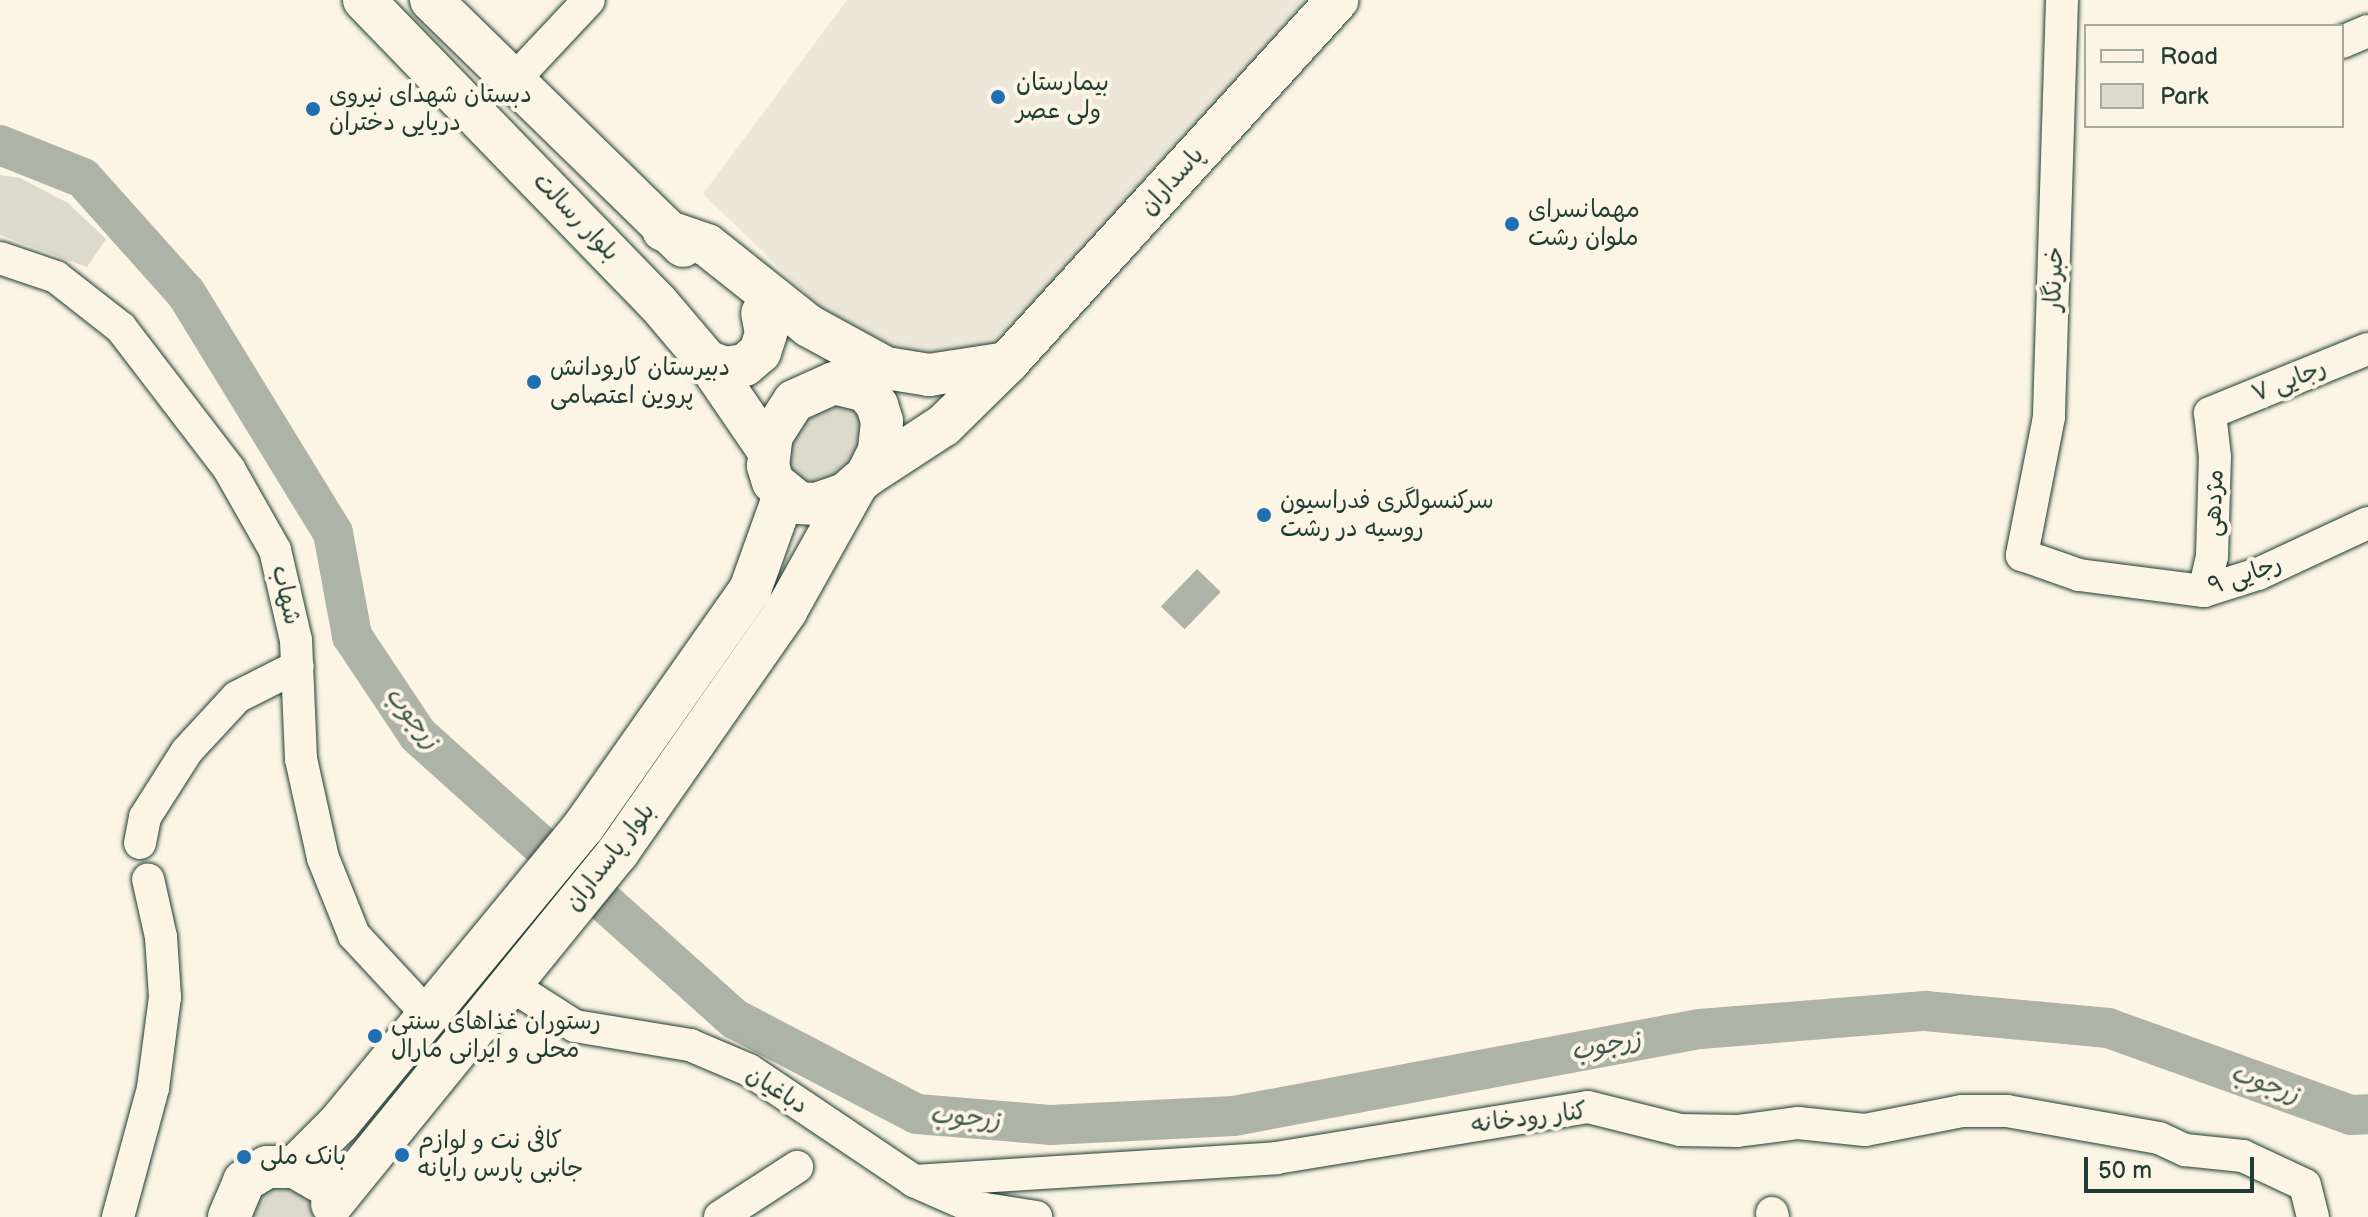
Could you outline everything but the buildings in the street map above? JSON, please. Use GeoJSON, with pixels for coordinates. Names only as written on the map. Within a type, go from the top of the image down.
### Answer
{"type":"FeatureCollection","features":[{"type":"Feature","properties":{"kind":"main road","name":"بلوار رسالت"},"geometry":{"type":"LineString","coordinates":[[364,0],[657,302],[707,361],[768,450]]}},
{"type":"Feature","properties":{"kind":"main road","name":"بلوار رسالت"},"geometry":{"type":"LineString","coordinates":[[431,0],[663,230],[858,388]]}},
{"type":"Feature","properties":{"kind":"main road","name":"پاسداران"},"geometry":{"type":"LineString","coordinates":[[1007,363],[1337,0]]}},
{"type":"Feature","properties":{"kind":"main road"},"geometry":{"type":"LineString","coordinates":[[663,230],[707,245],[809,326],[886,368],[929,375],[1007,363]]}},
{"type":"Feature","properties":{"kind":"main road"},"geometry":{"type":"LineString","coordinates":[[707,361],[725,368],[745,365],[760,352],[766,333],[762,313]]}},
{"type":"Feature","properties":{"kind":"main road"},"geometry":{"type":"LineString","coordinates":[[1007,363],[944,425],[861,481],[816,504],[784,495],[773,482],[768,450],[777,422],[794,401],[819,387],[858,388],[910,400],[960,391],[1007,363]]}},
{"type":"Feature","properties":{"kind":"main road"},"geometry":{"type":"LineString","coordinates":[[858,388],[882,421],[879,451],[861,481]]}},
{"type":"Feature","properties":{"kind":"main road","name":"بلوار پاسداران"},"geometry":{"type":"LineString","coordinates":[[334,1210],[509,984],[618,852],[786,611],[861,481]]}},
{"type":"Feature","properties":{"kind":"main road","name":"بلوار پاسداران"},"geometry":{"type":"LineString","coordinates":[[295,1167],[340,1122],[584,826],[750,590],[784,495]]}},
{"type":"Feature","properties":{"kind":"main road"},"geometry":{"type":"LineString","coordinates":[[229,1217],[236,1193],[255,1173],[295,1167],[318,1180],[334,1210]]}},
{"type":"Feature","properties":{"kind":"street"},"geometry":{"type":"LineString","coordinates":[[512,82],[589,0]]}},
{"type":"Feature","properties":{"kind":"street","name":"خبرنگار"},"geometry":{"type":"LineString","coordinates":[[2022,555],[2049,417],[2073,75],[2062,0]]}},
{"type":"Feature","properties":{"kind":"street"},"geometry":{"type":"LineString","coordinates":[[2344,41],[2368,31]]}},
{"type":"Feature","properties":{"kind":"street","name":"شهاب"},"geometry":{"type":"LineString","coordinates":[[0,258],[56,277],[91,299],[121,328],[229,469],[275,550],[298,666],[301,759],[323,858],[354,935],[428,1015]]}},
{"type":"Feature","properties":{"kind":"street","name":"رجایی ۷"},"geometry":{"type":"LineString","coordinates":[[2210,413],[2368,349]]}},
{"type":"Feature","properties":{"kind":"street","name":"مژدهی"},"geometry":{"type":"LineString","coordinates":[[2204,591],[2212,556],[2215,457],[2210,413]]}},
{"type":"Feature","properties":{"kind":"street","name":"رجایی ۹"},"geometry":{"type":"LineString","coordinates":[[2022,555],[2079,575],[2204,591],[2258,574],[2368,523]]}},
{"type":"Feature","properties":{"kind":"street"},"geometry":{"type":"LineString","coordinates":[[140,843],[145,817],[187,751],[237,697],[298,666]]}},
{"type":"Feature","properties":{"kind":"street"},"geometry":{"type":"LineString","coordinates":[[118,1217],[153,1088],[165,997],[161,937],[148,879]]}},
{"type":"Feature","properties":{"kind":"street","name":"دباغیان"},"geometry":{"type":"LineString","coordinates":[[509,984],[575,1026],[690,1045],[749,1070],[914,1181],[973,1207],[1036,1217]]}},
{"type":"Feature","properties":{"kind":"street","name":"کنار رودخانه"},"geometry":{"type":"LineString","coordinates":[[914,1181],[1276,1158],[1588,1107],[1680,1130],[1737,1131],[1798,1123],[1865,1130],[1962,1111],[2007,1111],[2159,1138],[2185,1150],[2243,1156],[2305,1185],[2313,1217]]}},
{"type":"Feature","properties":{"kind":"street"},"geometry":{"type":"LineString","coordinates":[[720,1217],[797,1167]]}},
{"type":"Feature","properties":{"kind":"shaded area","name":"بیمارستان ولی عصر"},"geometry":{"type":"Polygon","coordinates":[[[847,0],[1306,0],[1012,339],[968,356],[903,358],[845,331],[703,194],[847,0]]]}},
{"type":"Feature","properties":{"kind":"shaded area"},"geometry":{"type":"Polygon","coordinates":[[[1197,569],[1221,592],[1185,629],[1161,606],[1197,569]]]}},
{"type":"Feature","properties":{"kind":"green space"},"geometry":{"type":"Polygon","coordinates":[[[0,175],[20,178],[68,203],[106,239],[87,267],[0,235],[0,175]]]}},
{"type":"Feature","properties":{"kind":"green space"},"geometry":{"type":"Polygon","coordinates":[[[842,395],[866,419],[856,466],[811,490],[787,478],[785,438],[798,416],[842,395]]]}},
{"type":"Feature","properties":{"kind":"green space"},"geometry":{"type":"Polygon","coordinates":[[[304,1183],[322,1217],[242,1217],[256,1187],[304,1183]]]}},
{"type":"Feature","properties":{"kind":"waterway","name":"زرجوب"},"geometry":{"type":"LineString","coordinates":[[0,145],[83,178],[186,293],[333,533],[352,636],[418,735],[735,1019],[917,1114],[1050,1125],[1234,1116],[1700,1029],[1925,1011],[2108,1028],[2351,1115],[2368,1114]]}},
{"type":"Feature","properties":{"kind":"place","name":"بیمارستان ولی عصر"},"geometry":{"type":"Point","coordinates":[998,97]}},
{"type":"Feature","properties":{"kind":"place","name":"دبستان شهدای نیروی دریایی دختران"},"geometry":{"type":"Point","coordinates":[313,109]}},
{"type":"Feature","properties":{"kind":"place","name":"مهمانسرای ملوان رشت"},"geometry":{"type":"Point","coordinates":[1512,224]}},
{"type":"Feature","properties":{"kind":"place","name":"دبیرستان کارودانش پروین اعتصامی"},"geometry":{"type":"Point","coordinates":[534,382]}},
{"type":"Feature","properties":{"kind":"place","name":"سرکنسولگری فدراسیون روسیه در رشت"},"geometry":{"type":"Point","coordinates":[1264,515]}},
{"type":"Feature","properties":{"kind":"place","name":"رستوران غذاهای سنتی محلی و ایرانی مارال"},"geometry":{"type":"Point","coordinates":[375,1036]}},
{"type":"Feature","properties":{"kind":"place","name":"کافی نت و لوازم جانبی پارس رایانه"},"geometry":{"type":"Point","coordinates":[402,1155]}},
{"type":"Feature","properties":{"kind":"place","name":"بانک ملی"},"geometry":{"type":"Point","coordinates":[244,1157]}}]}
